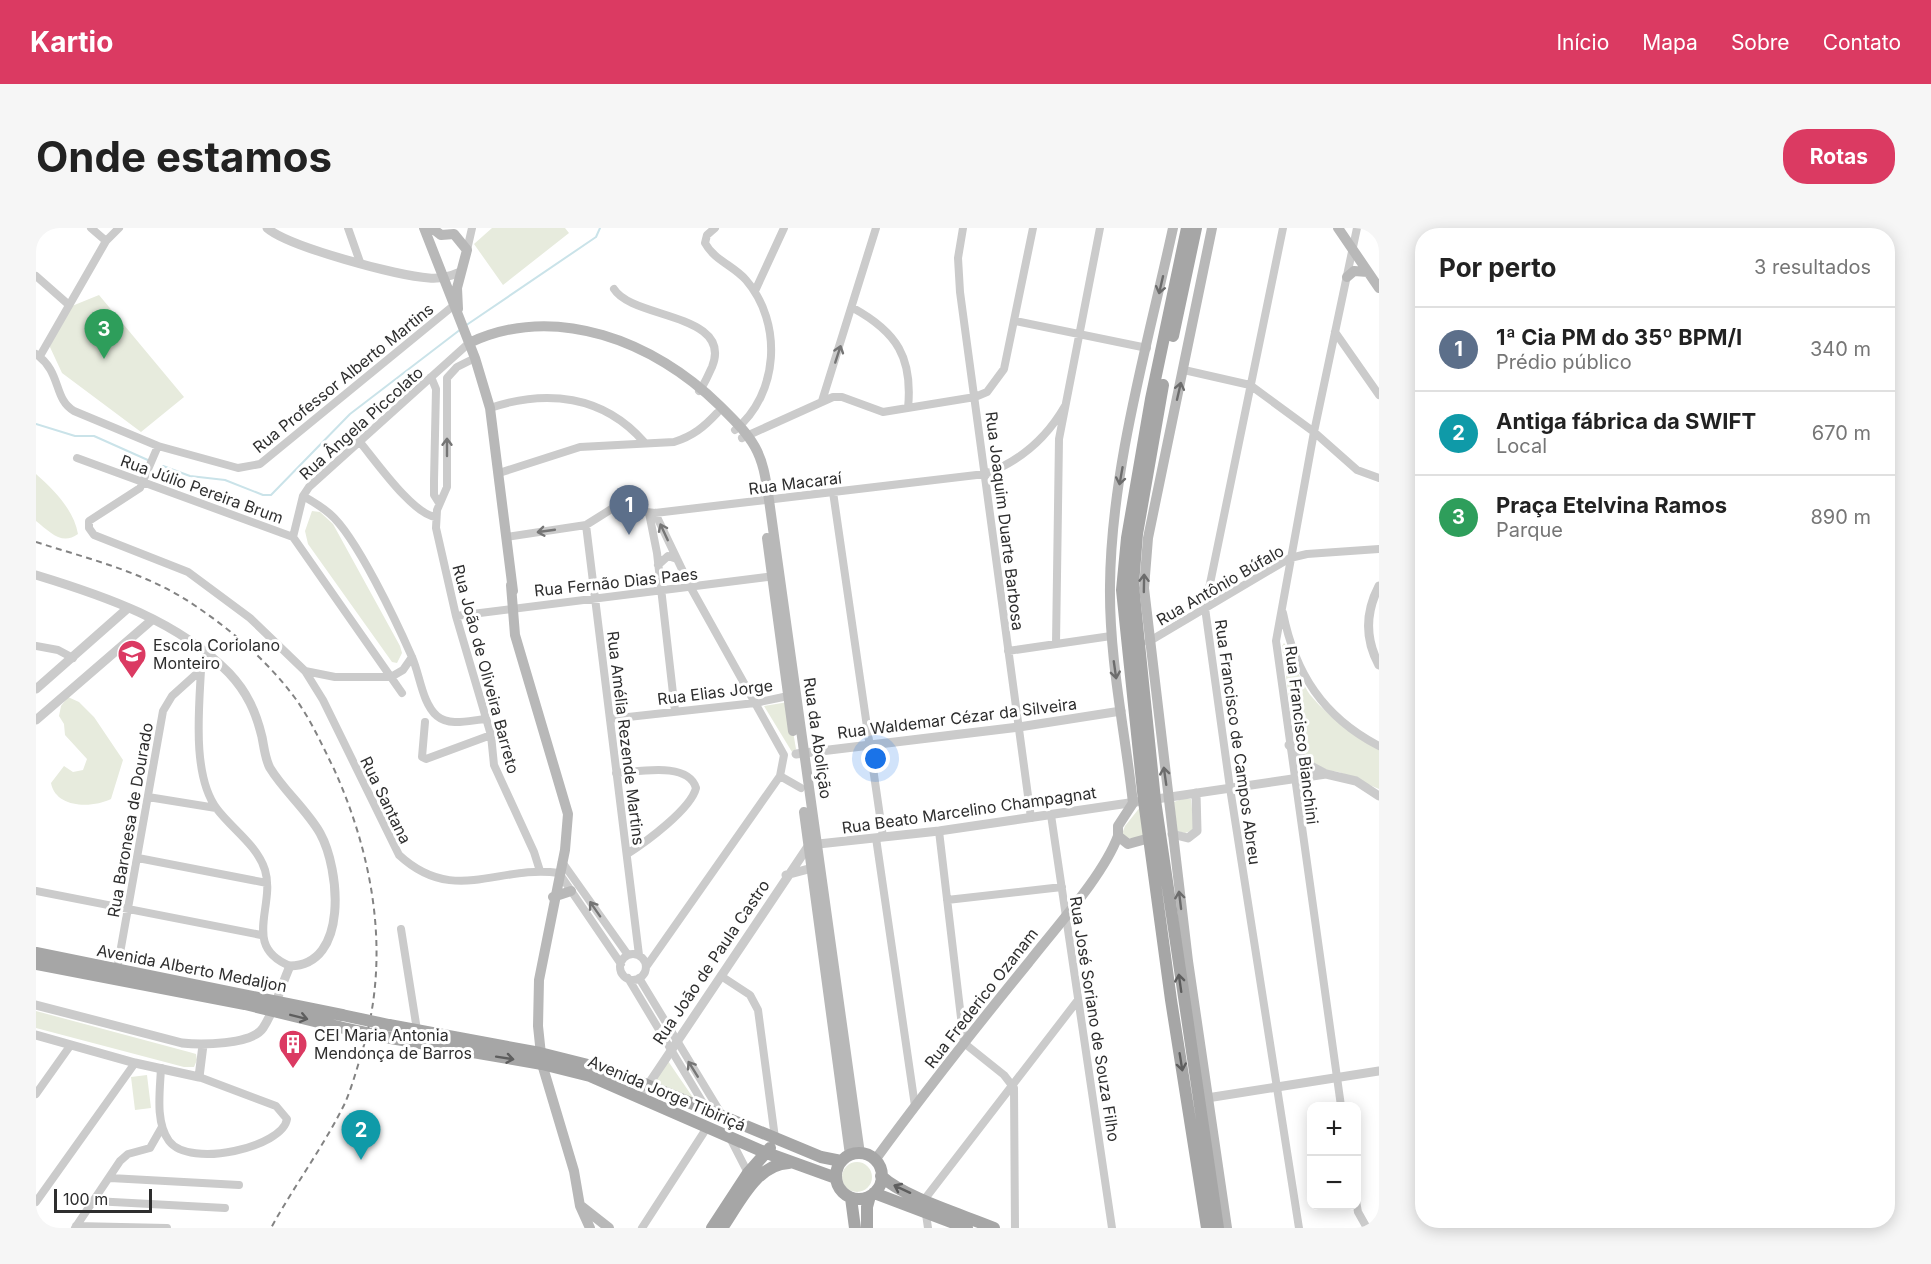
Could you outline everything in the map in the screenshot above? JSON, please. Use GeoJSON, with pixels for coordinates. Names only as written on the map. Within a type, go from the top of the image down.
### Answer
{"type":"FeatureCollection","features":[{"type":"Feature","properties":{"kind":"main road"},"geometry":{"type":"LineString","coordinates":[[424,228],[475,358],[490,408],[517,638],[568,814],[539,981],[541,1058],[574,1171],[580,1206],[590,1228]]}},
{"type":"Feature","properties":{"kind":"main road"},"geometry":{"type":"LineString","coordinates":[[1173,228],[1114,519],[1110,587],[1111,636],[1120,711],[1144,801],[1161,836],[1207,1098],[1227,1228]]}},
{"type":"Feature","properties":{"kind":"main road"},"geometry":{"type":"LineString","coordinates":[[1144,801],[1124,618],[1124,572],[1127,538],[1151,399],[1187,228]]}},
{"type":"Feature","properties":{"kind":"main road"},"geometry":{"type":"LineString","coordinates":[[1144,801],[1134,568],[1161,393],[1196,228]]}},
{"type":"Feature","properties":{"kind":"main road"},"geometry":{"type":"LineString","coordinates":[[1207,1228],[1171,1000],[1161,836],[1168,798],[1148,642],[1144,588],[1145,561],[1163,458],[1184,369],[1212,228]]}},
{"type":"Feature","properties":{"kind":"main road"},"geometry":{"type":"LineString","coordinates":[[1338,228],[1352,228]]}},
{"type":"Feature","properties":{"kind":"main road"},"geometry":{"type":"LineString","coordinates":[[1338,228],[1379,288]]}},
{"type":"Feature","properties":{"kind":"main road"},"geometry":{"type":"LineString","coordinates":[[430,247],[436,231],[457,231],[467,250],[457,288],[457,313]]}},
{"type":"Feature","properties":{"kind":"main road"},"geometry":{"type":"LineString","coordinates":[[1347,277],[1354,271],[1368,272]]}},
{"type":"Feature","properties":{"kind":"main road","name":"Rua da Abolição"},"geometry":{"type":"LineString","coordinates":[[468,339],[526,327],[567,327],[614,338],[670,365],[700,390],[741,432],[763,467],[799,753],[816,867],[850,1157]]}},
{"type":"Feature","properties":{"kind":"main road","name":"Rua da Abolição"},"geometry":{"type":"LineString","coordinates":[[700,390],[717,413],[741,432]]}},
{"type":"Feature","properties":{"kind":"main road","name":"Rua da Abolição"},"geometry":{"type":"LineString","coordinates":[[776,576],[788,696],[799,753],[801,789],[813,845]]}},
{"type":"Feature","properties":{"kind":"main road","name":"Rua Frederico Ozanam"},"geometry":{"type":"LineString","coordinates":[[875,1160],[1111,855],[1118,836],[1118,826],[1123,818],[1144,801]]}},
{"type":"Feature","properties":{"kind":"main road"},"geometry":{"type":"LineString","coordinates":[[1116,806],[1123,818]]}},
{"type":"Feature","properties":{"kind":"main road"},"geometry":{"type":"LineString","coordinates":[[1118,836],[1128,844]]}},
{"type":"Feature","properties":{"kind":"main road"},"geometry":{"type":"LineString","coordinates":[[1161,836],[1218,1228]]}},
{"type":"Feature","properties":{"kind":"main road","name":"Rua Frederico Ozanam"},"geometry":{"type":"LineString","coordinates":[[1111,855],[1128,844],[1161,836]]}},
{"type":"Feature","properties":{"kind":"main road"},"geometry":{"type":"LineString","coordinates":[[553,897],[571,891]]}},
{"type":"Feature","properties":{"kind":"main road","name":"Avenida Alberto Medaljon"},"geometry":{"type":"LineString","coordinates":[[37,964],[117,970],[340,1021]]}},
{"type":"Feature","properties":{"kind":"main road","name":"Avenida Alberto Medaljon"},"geometry":{"type":"LineString","coordinates":[[37,964],[273,1005]]}},
{"type":"Feature","properties":{"kind":"main road","name":"Avenida Jorge Tibiriçá"},"geometry":{"type":"LineString","coordinates":[[340,1021],[541,1058],[640,1096],[764,1152],[836,1178]]}},
{"type":"Feature","properties":{"kind":"main road","name":"Avenida Jorge Tibiriçá"},"geometry":{"type":"LineString","coordinates":[[387,1031],[417,1030],[647,1084],[708,1112],[821,1157],[850,1157]]}},
{"type":"Feature","properties":{"kind":"main road"},"geometry":{"type":"LineString","coordinates":[[712,1228],[764,1152],[777,1147],[804,1155],[821,1157]]}},
{"type":"Feature","properties":{"kind":"main road"},"geometry":{"type":"LineString","coordinates":[[967,1228],[925,1206],[893,1185],[881,1176],[875,1160],[850,1157],[836,1178],[841,1191],[851,1197],[859,1199],[872,1194],[925,1206],[994,1228]]}},
{"type":"Feature","properties":{"kind":"main road"},"geometry":{"type":"LineString","coordinates":[[722,1228],[764,1171],[781,1163],[796,1163]]}},
{"type":"Feature","properties":{"kind":"main road"},"geometry":{"type":"LineString","coordinates":[[867,1228],[867,1207],[881,1176]]}},
{"type":"Feature","properties":{"kind":"main road"},"geometry":{"type":"LineString","coordinates":[[851,1197],[855,1228]]}},
{"type":"Feature","properties":{"kind":"main road"},"geometry":{"type":"LineString","coordinates":[[580,1206],[607,1228]]}},
{"type":"Feature","properties":{"kind":"street"},"geometry":{"type":"LineString","coordinates":[[91,228],[106,241]]}},
{"type":"Feature","properties":{"kind":"street"},"geometry":{"type":"LineString","coordinates":[[38,355],[106,241],[119,228]]}},
{"type":"Feature","properties":{"kind":"street"},"geometry":{"type":"LineString","coordinates":[[267,228],[300,246],[424,278],[442,278],[460,272]]}},
{"type":"Feature","properties":{"kind":"street"},"geometry":{"type":"LineString","coordinates":[[348,228],[360,262]]}},
{"type":"Feature","properties":{"kind":"street"},"geometry":{"type":"LineString","coordinates":[[467,250],[472,228]]}},
{"type":"Feature","properties":{"kind":"street"},"geometry":{"type":"LineString","coordinates":[[715,228],[706,235],[705,243],[711,252],[727,264],[754,291],[767,322],[771,366],[760,401],[741,432]]}},
{"type":"Feature","properties":{"kind":"street"},"geometry":{"type":"LineString","coordinates":[[754,291],[784,228]]}},
{"type":"Feature","properties":{"kind":"street"},"geometry":{"type":"LineString","coordinates":[[822,400],[853,308],[876,228]]}},
{"type":"Feature","properties":{"kind":"street","name":"Rua Joaquim Duarte Barbosa"},"geometry":{"type":"LineString","coordinates":[[963,228],[958,274],[1031,818]]}},
{"type":"Feature","properties":{"kind":"street"},"geometry":{"type":"LineString","coordinates":[[741,432],[822,400],[842,397],[883,412],[975,397],[987,392],[1004,369],[1033,228]]}},
{"type":"Feature","properties":{"kind":"street"},"geometry":{"type":"LineString","coordinates":[[1056,644],[1058,465],[1065,406],[1100,228]]}},
{"type":"Feature","properties":{"kind":"street","name":"Rua Francisco de Campos Abreu"},"geometry":{"type":"LineString","coordinates":[[1283,228],[1205,608],[1230,788],[1299,1228]]}},
{"type":"Feature","properties":{"kind":"street","name":"Rua Francisco Bianchini"},"geometry":{"type":"LineString","coordinates":[[1340,1102],[1276,655],[1281,606],[1290,558],[1357,228]]}},
{"type":"Feature","properties":{"kind":"street"},"geometry":{"type":"LineString","coordinates":[[36,276],[69,305]]}},
{"type":"Feature","properties":{"kind":"street"},"geometry":{"type":"LineString","coordinates":[[614,289],[623,300],[684,321],[707,334],[712,340],[715,352],[714,363],[700,390]]}},
{"type":"Feature","properties":{"kind":"street"},"geometry":{"type":"LineString","coordinates":[[853,308],[879,324],[900,349],[909,371],[908,408]]}},
{"type":"Feature","properties":{"kind":"street","name":"Rua Professor Alberto Martins"},"geometry":{"type":"LineString","coordinates":[[38,355],[57,377],[65,406],[158,446],[238,468],[254,467],[457,313]]}},
{"type":"Feature","properties":{"kind":"street"},"geometry":{"type":"LineString","coordinates":[[1015,321],[1147,348]]}},
{"type":"Feature","properties":{"kind":"street"},"geometry":{"type":"LineString","coordinates":[[1335,332],[1379,395]]}},
{"type":"Feature","properties":{"kind":"street","name":"Rua Ângela Piccolato"},"geometry":{"type":"LineString","coordinates":[[293,537],[303,496],[309,487],[431,378],[468,339]]}},
{"type":"Feature","properties":{"kind":"street"},"geometry":{"type":"LineString","coordinates":[[447,378],[457,367],[475,358]]}},
{"type":"Feature","properties":{"kind":"street","name":"Rua João de Oliveira Barreto"},"geometry":{"type":"LineString","coordinates":[[446,364],[447,487],[446,495],[439,503],[436,528],[456,616],[491,735],[494,765],[534,852],[540,871]]}},
{"type":"Feature","properties":{"kind":"street"},"geometry":{"type":"LineString","coordinates":[[1184,369],[1250,385],[1314,432],[1357,470],[1379,478]]}},
{"type":"Feature","properties":{"kind":"street","name":"Rua João de Oliveira Barreto"},"geometry":{"type":"LineString","coordinates":[[431,378],[436,389],[434,481],[435,495],[439,503]]}},
{"type":"Feature","properties":{"kind":"street"},"geometry":{"type":"LineString","coordinates":[[490,408],[526,398],[562,398],[601,409],[618,418],[644,442]]}},
{"type":"Feature","properties":{"kind":"street","name":"Rua Macaraí"},"geometry":{"type":"LineString","coordinates":[[506,537],[586,525],[613,508],[652,513],[985,474],[1004,467],[1035,446],[1065,406]]}},
{"type":"Feature","properties":{"kind":"street"},"geometry":{"type":"LineString","coordinates":[[499,472],[580,447],[686,438],[698,432],[717,413]]}},
{"type":"Feature","properties":{"kind":"street"},"geometry":{"type":"LineString","coordinates":[[359,441],[412,503],[425,514],[436,517]]}},
{"type":"Feature","properties":{"kind":"street"},"geometry":{"type":"LineString","coordinates":[[144,483],[158,446]]}},
{"type":"Feature","properties":{"kind":"street","name":"Rua Júlio Pereira Brum"},"geometry":{"type":"LineString","coordinates":[[77,458],[293,537],[402,693]]}},
{"type":"Feature","properties":{"kind":"street","name":"Rua Santana"},"geometry":{"type":"LineString","coordinates":[[144,483],[91,518],[88,524],[90,531],[94,535],[188,572],[250,618],[305,671],[323,700],[369,800],[399,855],[411,866],[436,876],[466,883],[560,868]]}},
{"type":"Feature","properties":{"kind":"street"},"geometry":{"type":"LineString","coordinates":[[833,492],[869,744],[879,838],[915,1106]]}},
{"type":"Feature","properties":{"kind":"street"},"geometry":{"type":"LineString","coordinates":[[303,496],[331,514],[339,523],[370,573],[412,657],[430,706],[437,716],[448,723],[486,719]]}},
{"type":"Feature","properties":{"kind":"street"},"geometry":{"type":"LineString","coordinates":[[639,978],[780,776],[784,755],[652,513]]}},
{"type":"Feature","properties":{"kind":"street"},"geometry":{"type":"LineString","coordinates":[[652,513],[675,711]]}},
{"type":"Feature","properties":{"kind":"street","name":"Rua Amélia Rezende Martins"},"geometry":{"type":"LineString","coordinates":[[586,525],[639,955]]}},
{"type":"Feature","properties":{"kind":"street","name":"Rua Antônio Búfalo"},"geometry":{"type":"LineString","coordinates":[[1148,642],[1290,558],[1307,554],[1379,549]]}},
{"type":"Feature","properties":{"kind":"street"},"geometry":{"type":"LineString","coordinates":[[658,565],[668,556],[678,559]]}},
{"type":"Feature","properties":{"kind":"street"},"geometry":{"type":"LineString","coordinates":[[36,574],[153,619],[213,659],[249,698],[270,768],[304,809],[321,835],[328,856],[335,895],[332,930],[326,946],[316,957],[297,966],[277,961],[261,935],[267,883],[265,871],[258,855],[216,808],[205,782],[200,757],[201,670]]}},
{"type":"Feature","properties":{"kind":"street","name":"Rua Fernão Dias Paes"},"geometry":{"type":"LineString","coordinates":[[456,616],[776,576]]}},
{"type":"Feature","properties":{"kind":"street"},"geometry":{"type":"LineString","coordinates":[[36,579],[48,578]]}},
{"type":"Feature","properties":{"kind":"street"},"geometry":{"type":"LineString","coordinates":[[1379,586],[1371,607],[1368,634],[1379,665]]}},
{"type":"Feature","properties":{"kind":"street"},"geometry":{"type":"LineString","coordinates":[[1281,606],[1297,666],[1310,687],[1342,719],[1379,746]]}},
{"type":"Feature","properties":{"kind":"street"},"geometry":{"type":"LineString","coordinates":[[36,689],[128,608]]}},
{"type":"Feature","properties":{"kind":"street"},"geometry":{"type":"LineString","coordinates":[[36,720],[153,619]]}},
{"type":"Feature","properties":{"kind":"street"},"geometry":{"type":"LineString","coordinates":[[1368,634],[1379,630]]}},
{"type":"Feature","properties":{"kind":"street"},"geometry":{"type":"LineString","coordinates":[[1008,651],[1111,636]]}},
{"type":"Feature","properties":{"kind":"street"},"geometry":{"type":"LineString","coordinates":[[36,646],[58,650],[73,658]]}},
{"type":"Feature","properties":{"kind":"street"},"geometry":{"type":"LineString","coordinates":[[305,671],[335,677],[391,677],[403,670],[412,657]]}},
{"type":"Feature","properties":{"kind":"street","name":"Rua Baronesa de Dourado"},"geometry":{"type":"LineString","coordinates":[[117,970],[163,711],[172,696],[213,659]]}},
{"type":"Feature","properties":{"kind":"street","name":"Rua Elias Jorge"},"geometry":{"type":"LineString","coordinates":[[610,718],[755,703],[788,696]]}},
{"type":"Feature","properties":{"kind":"street","name":"Rua Waldemar Cézar da Silveira"},"geometry":{"type":"LineString","coordinates":[[799,753],[1019,727],[1120,711]]}},
{"type":"Feature","properties":{"kind":"street"},"geometry":{"type":"LineString","coordinates":[[425,722],[421,748],[422,757],[426,759],[491,735]]}},
{"type":"Feature","properties":{"kind":"street"},"geometry":{"type":"LineString","coordinates":[[1289,745],[1310,765],[1326,774],[1356,781],[1379,796]]}},
{"type":"Feature","properties":{"kind":"street"},"geometry":{"type":"LineString","coordinates":[[616,772],[671,771],[687,774],[694,780],[696,788],[688,803],[653,835],[627,854]]}},
{"type":"Feature","properties":{"kind":"street","name":"Rua Beato Marcelino Champagnat"},"geometry":{"type":"LineString","coordinates":[[813,845],[939,831],[1326,774]]}},
{"type":"Feature","properties":{"kind":"street"},"geometry":{"type":"LineString","coordinates":[[780,776],[801,789]]}},
{"type":"Feature","properties":{"kind":"street"},"geometry":{"type":"LineString","coordinates":[[1161,836],[1188,838],[1197,831],[1196,793]]}},
{"type":"Feature","properties":{"kind":"street"},"geometry":{"type":"LineString","coordinates":[[148,797],[216,808]]}},
{"type":"Feature","properties":{"kind":"street","name":"Rua José Soriano de Souza Filho"},"geometry":{"type":"LineString","coordinates":[[1051,815],[1112,1228]]}},
{"type":"Feature","properties":{"kind":"street"},"geometry":{"type":"LineString","coordinates":[[939,831],[964,1043],[1012,1084],[1015,1097],[1015,1228]]}},
{"type":"Feature","properties":{"kind":"street","name":"Rua João de Paula Castro"},"geometry":{"type":"LineString","coordinates":[[640,1096],[786,875],[813,845]]}},
{"type":"Feature","properties":{"kind":"street"},"geometry":{"type":"LineString","coordinates":[[138,858],[267,883]]}},
{"type":"Feature","properties":{"kind":"street"},"geometry":{"type":"LineString","coordinates":[[786,875],[816,867]]}},
{"type":"Feature","properties":{"kind":"street"},"geometry":{"type":"LineString","coordinates":[[560,868],[571,891],[621,964],[623,974],[724,1118]]}},
{"type":"Feature","properties":{"kind":"street"},"geometry":{"type":"LineString","coordinates":[[560,868],[628,955]]}},
{"type":"Feature","properties":{"kind":"street"},"geometry":{"type":"LineString","coordinates":[[946,900],[1062,887]]}},
{"type":"Feature","properties":{"kind":"street"},"geometry":{"type":"LineString","coordinates":[[36,891],[128,911],[261,935]]}},
{"type":"Feature","properties":{"kind":"street"},"geometry":{"type":"LineString","coordinates":[[401,929],[417,1030]]}},
{"type":"Feature","properties":{"kind":"street"},"geometry":{"type":"LineString","coordinates":[[628,955],[639,955],[646,967]]}},
{"type":"Feature","properties":{"kind":"street"},"geometry":{"type":"LineString","coordinates":[[621,964],[628,955]]}},
{"type":"Feature","properties":{"kind":"street"},"geometry":{"type":"LineString","coordinates":[[36,1005],[182,1042],[203,1045],[255,1035],[263,1028],[290,966]]}},
{"type":"Feature","properties":{"kind":"street"},"geometry":{"type":"LineString","coordinates":[[721,976],[750,995],[758,1010],[775,1138]]}},
{"type":"Feature","properties":{"kind":"street"},"geometry":{"type":"LineString","coordinates":[[628,978],[639,978]]}},
{"type":"Feature","properties":{"kind":"street"},"geometry":{"type":"LineString","coordinates":[[639,978],[708,1112]]}},
{"type":"Feature","properties":{"kind":"street"},"geometry":{"type":"LineString","coordinates":[[928,1228],[925,1206],[1012,1084],[1078,1000]]}},
{"type":"Feature","properties":{"kind":"street"},"geometry":{"type":"LineString","coordinates":[[36,1035],[135,1063],[161,1068],[199,1077],[276,1106],[286,1115],[286,1125],[274,1137],[207,1156],[181,1151],[169,1141],[162,1126],[161,1068]]}},
{"type":"Feature","properties":{"kind":"street"},"geometry":{"type":"LineString","coordinates":[[199,1077],[203,1045]]}},
{"type":"Feature","properties":{"kind":"street"},"geometry":{"type":"LineString","coordinates":[[36,1094],[70,1046]]}},
{"type":"Feature","properties":{"kind":"street"},"geometry":{"type":"LineString","coordinates":[[36,1202],[135,1063]]}},
{"type":"Feature","properties":{"kind":"street"},"geometry":{"type":"LineString","coordinates":[[1207,1098],[1379,1071]]}},
{"type":"Feature","properties":{"kind":"street"},"geometry":{"type":"LineString","coordinates":[[76,1227],[124,1156],[150,1148],[162,1126]]}},
{"type":"Feature","properties":{"kind":"street"},"geometry":{"type":"LineString","coordinates":[[642,1228],[708,1126]]}},
{"type":"Feature","properties":{"kind":"street"},"geometry":{"type":"LineString","coordinates":[[729,1135],[748,1173]]}},
{"type":"Feature","properties":{"kind":"street"},"geometry":{"type":"LineString","coordinates":[[110,1178],[239,1185]]}},
{"type":"Feature","properties":{"kind":"street"},"geometry":{"type":"LineString","coordinates":[[94,1201],[225,1209]]}},
{"type":"Feature","properties":{"kind":"street"},"geometry":{"type":"LineString","coordinates":[[1358,1210],[1367,1228]]}},
{"type":"Feature","properties":{"kind":"street"},"geometry":{"type":"LineString","coordinates":[[76,1227],[167,1228]]}},
{"type":"Feature","properties":{"kind":"shaded area"},"geometry":{"type":"Polygon","coordinates":[[[492,228],[565,228],[569,233],[503,285],[474,244],[492,228]]]}},
{"type":"Feature","properties":{"kind":"shaded area"},"geometry":{"type":"Polygon","coordinates":[[[99,295],[184,397],[141,432],[62,373],[49,345],[72,306],[99,295]]]}},
{"type":"Feature","properties":{"kind":"shaded area"},"geometry":{"type":"Polygon","coordinates":[[[36,474],[68,509],[78,534],[67,539],[61,538],[36,521],[36,474]]]}},
{"type":"Feature","properties":{"kind":"shaded area"},"geometry":{"type":"Polygon","coordinates":[[[312,511],[320,512],[333,524],[400,646],[402,653],[397,663],[392,662],[308,544],[305,531],[312,511]]]}},
{"type":"Feature","properties":{"kind":"shaded area"},"geometry":{"type":"Polygon","coordinates":[[[1284,643],[1304,684],[1319,705],[1352,732],[1379,750],[1379,789],[1339,772],[1314,769],[1296,751],[1282,646],[1284,643]]]}},
{"type":"Feature","properties":{"kind":"shaded area"},"geometry":{"type":"Polygon","coordinates":[[[68,697],[79,702],[94,717],[123,760],[111,799],[95,804],[76,804],[67,802],[54,792],[51,783],[64,766],[73,772],[83,770],[87,759],[65,735],[64,724],[59,716],[61,706],[68,697]]]}},
{"type":"Feature","properties":{"kind":"shaded area"},"geometry":{"type":"Polygon","coordinates":[[[788,702],[796,749],[792,752],[764,706],[788,702]]]}},
{"type":"Feature","properties":{"kind":"shaded area"},"geometry":{"type":"Polygon","coordinates":[[[1191,799],[1194,830],[1185,833],[1177,831],[1174,802],[1191,799]]]}},
{"type":"Feature","properties":{"kind":"shaded area"},"geometry":{"type":"Polygon","coordinates":[[[1141,806],[1145,838],[1125,838],[1122,834],[1125,826],[1141,806]]]}},
{"type":"Feature","properties":{"kind":"shaded area"},"geometry":{"type":"Polygon","coordinates":[[[36,1011],[196,1054],[197,1060],[194,1067],[184,1067],[36,1028],[36,1011]]]}},
{"type":"Feature","properties":{"kind":"shaded area"},"geometry":{"type":"Polygon","coordinates":[[[668,1061],[696,1102],[651,1082],[668,1061]]]}},
{"type":"Feature","properties":{"kind":"shaded area"},"geometry":{"type":"Polygon","coordinates":[[[147,1075],[151,1108],[135,1110],[131,1077],[147,1075]]]}},
{"type":"Feature","properties":{"kind":"shaded area"},"geometry":{"type":"Polygon","coordinates":[[[857,1162],[868,1166],[872,1177],[868,1188],[857,1192],[846,1188],[842,1177],[846,1166],[857,1162]]]}},
{"type":"Feature","properties":{"kind":"waterway"},"geometry":{"type":"LineString","coordinates":[[465,326],[596,237],[600,228]]}},
{"type":"Feature","properties":{"kind":"waterway"},"geometry":{"type":"LineString","coordinates":[[163,466],[190,476],[225,480],[263,495],[271,495],[350,414],[461,329]]}},
{"type":"Feature","properties":{"kind":"waterway"},"geometry":{"type":"LineString","coordinates":[[36,424],[75,436],[94,436],[150,461]]}},
{"type":"Feature","properties":{"kind":"railway"},"geometry":{"type":"LineString","coordinates":[[36,542],[152,582],[188,601],[232,633],[272,670],[301,706],[334,769],[348,803],[368,873],[374,908],[376,944],[371,1016],[345,1103],[271,1228]]}},
{"type":"Feature","properties":{"kind":"place","name":"Praça Etelvina Ramos"},"geometry":{"type":"Point","coordinates":[104,359]}},
{"type":"Feature","properties":{"kind":"place","name":"1ª Cia PM do 35º BPM/I"},"geometry":{"type":"Point","coordinates":[629,535]}},
{"type":"Feature","properties":{"kind":"place","name":"Escola Coriolano Monteiro"},"geometry":{"type":"Point","coordinates":[132,680]}},
{"type":"Feature","properties":{"kind":"place","name":"CEI Maria Antonia Mendonça de Barros"},"geometry":{"type":"Point","coordinates":[293,1070]}},
{"type":"Feature","properties":{"kind":"place","name":"Antiga fábrica da SWIFT"},"geometry":{"type":"Point","coordinates":[361,1160]}}]}
